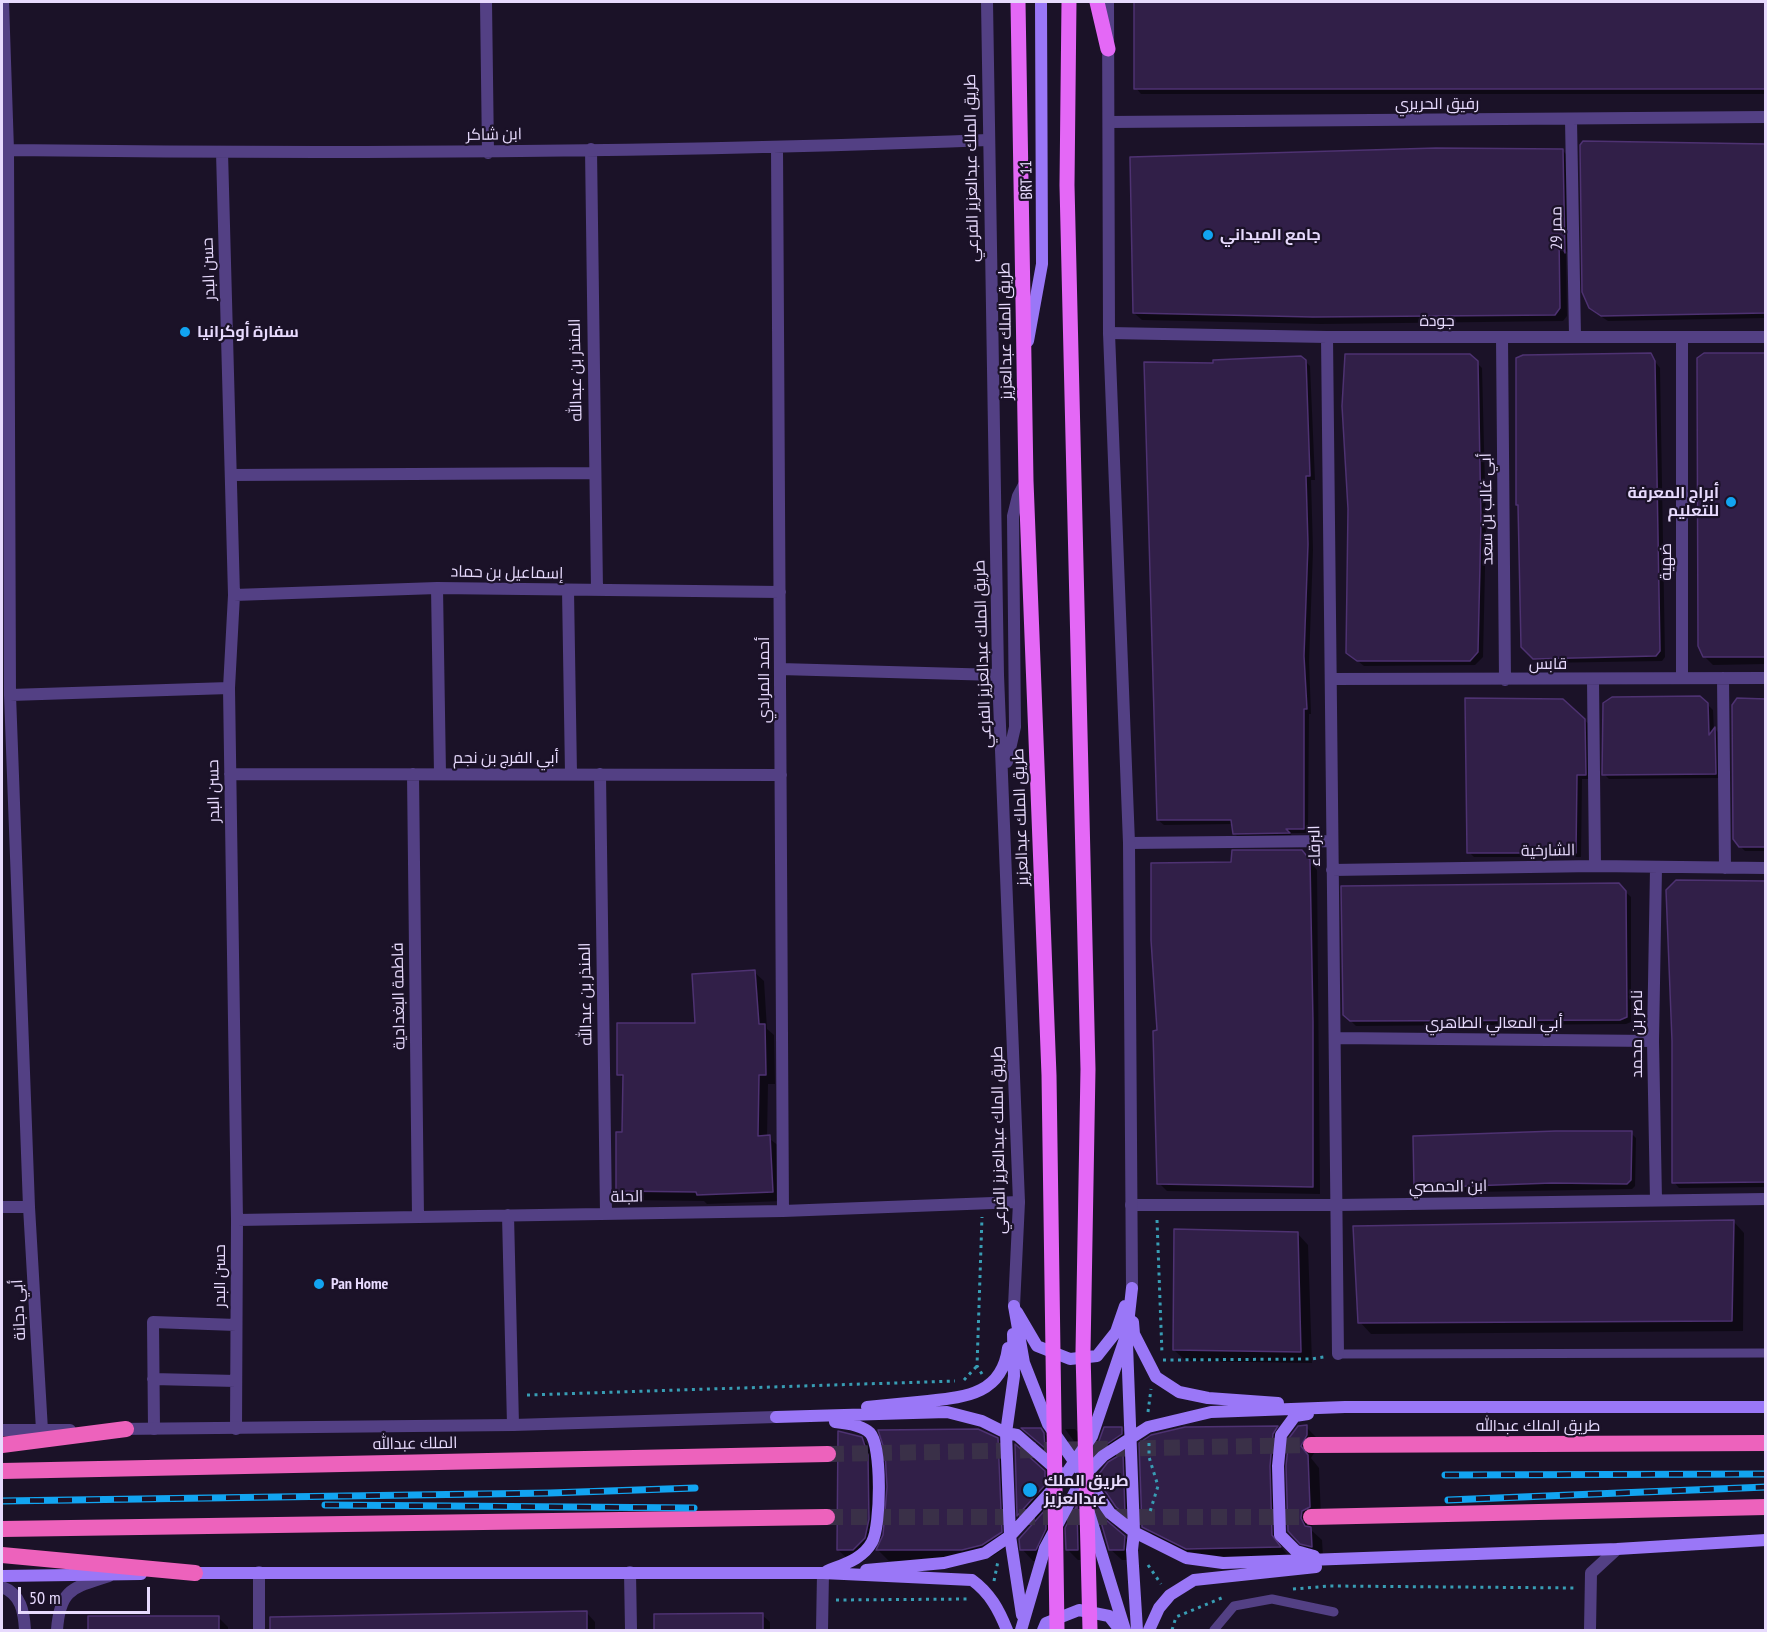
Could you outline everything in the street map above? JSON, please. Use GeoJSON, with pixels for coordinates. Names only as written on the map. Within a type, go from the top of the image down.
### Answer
{"type":"FeatureCollection","features":[{"type":"Feature","properties":{"kind":"highway"},"geometry":{"type":"LineString","coordinates":[[2,1445],[126,1429]]}},
{"type":"Feature","properties":{"kind":"highway","name":"طريق الملك عبدالله"},"geometry":{"type":"LineString","coordinates":[[1311,1445],[1766,1443]]}},
{"type":"Feature","properties":{"kind":"highway","name":"الملك عبدالله"},"geometry":{"type":"LineString","coordinates":[[2,1471],[828,1454]]}},
{"type":"Feature","properties":{"kind":"highway"},"geometry":{"type":"LineString","coordinates":[[1311,1517],[1766,1507]]}},
{"type":"Feature","properties":{"kind":"highway"},"geometry":{"type":"LineString","coordinates":[[2,1529],[827,1517]]}},
{"type":"Feature","properties":{"kind":"highway"},"geometry":{"type":"LineString","coordinates":[[2,1555],[195,1573]]}},
{"type":"Feature","properties":{"kind":"main road","name":"طريق الملك عبدالعزيز"},"geometry":{"type":"LineString","coordinates":[[1018,2],[1026,481],[1049,1075],[1057,1630]]}},
{"type":"Feature","properties":{"kind":"main road","name":"BRT 11"},"geometry":{"type":"LineString","coordinates":[[1025,356],[1042,264],[1041,2]]}},
{"type":"Feature","properties":{"kind":"main road"},"geometry":{"type":"LineString","coordinates":[[1069,2],[1068,197],[1088,1069],[1083,1352],[1090,1630]]}},
{"type":"Feature","properties":{"kind":"main road"},"geometry":{"type":"LineString","coordinates":[[1097,2],[1108,49]]}},
{"type":"Feature","properties":{"kind":"main road"},"geometry":{"type":"LineString","coordinates":[[1014,1306],[1037,1346],[1070,1359],[1097,1356],[1116,1332],[1132,1288]]}},
{"type":"Feature","properties":{"kind":"main road"},"geometry":{"type":"LineString","coordinates":[[1132,1288],[1127,1333],[1134,1532],[1132,1550],[1137,1630]]}},
{"type":"Feature","properties":{"kind":"main road"},"geometry":{"type":"LineString","coordinates":[[1132,1288],[1134,1334],[1156,1377],[1179,1392],[1208,1398],[1345,1407]]}},
{"type":"Feature","properties":{"kind":"main road"},"geometry":{"type":"LineString","coordinates":[[776,1418],[969,1396],[987,1387],[1001,1372],[1006,1359],[1014,1306]]}},
{"type":"Feature","properties":{"kind":"main road"},"geometry":{"type":"LineString","coordinates":[[1014,1306],[1014,1376],[1006,1434],[1010,1536],[1022,1625]]}},
{"type":"Feature","properties":{"kind":"main road"},"geometry":{"type":"LineString","coordinates":[[1014,1306],[1023,1363],[1034,1392],[1048,1424],[1083,1477],[1110,1513],[1134,1532],[1186,1558],[1223,1563],[1617,1549],[1766,1540]]}},
{"type":"Feature","properties":{"kind":"main road"},"geometry":{"type":"LineString","coordinates":[[823,1573],[944,1563],[985,1553],[1010,1536],[1075,1464],[1100,1417],[1127,1333]]}},
{"type":"Feature","properties":{"kind":"main road"},"geometry":{"type":"LineString","coordinates":[[1022,1625],[1049,1539],[1076,1489],[1083,1477],[1103,1456],[1129,1438],[1148,1427],[1211,1412],[1345,1407]]}},
{"type":"Feature","properties":{"kind":"main road"},"geometry":{"type":"LineString","coordinates":[[1345,1407],[1295,1416],[1281,1435],[1278,1466],[1280,1535],[1296,1551],[1313,1556],[1413,1557]]}},
{"type":"Feature","properties":{"kind":"main road","name":"طريق الملك عبدالله"},"geometry":{"type":"LineString","coordinates":[[1345,1407],[1766,1407]]}},
{"type":"Feature","properties":{"kind":"main road"},"geometry":{"type":"LineString","coordinates":[[776,1418],[947,1412],[982,1420],[1006,1434],[1017,1436],[1076,1489],[1092,1518],[1123,1630]]}},
{"type":"Feature","properties":{"kind":"main road"},"geometry":{"type":"LineString","coordinates":[[776,1418],[849,1424],[869,1432],[878,1446],[878,1528],[872,1543],[859,1558],[823,1573]]}},
{"type":"Feature","properties":{"kind":"main road"},"geometry":{"type":"LineString","coordinates":[[1149,1630],[1159,1608],[1170,1595],[1194,1580],[1413,1557]]}},
{"type":"Feature","properties":{"kind":"main road"},"geometry":{"type":"LineString","coordinates":[[2,1576],[259,1572],[630,1572],[823,1573],[972,1580],[999,1609],[1007,1630]]}},
{"type":"Feature","properties":{"kind":"main road"},"geometry":{"type":"LineString","coordinates":[[1043,1630],[1046,1623],[1079,1610],[1109,1616],[1123,1630]]}},
{"type":"Feature","properties":{"kind":"street","name":"أبي دجانة"},"geometry":{"type":"LineString","coordinates":[[3,2],[5,650],[10,695],[29,1207],[42,1430]]}},
{"type":"Feature","properties":{"kind":"street"},"geometry":{"type":"LineString","coordinates":[[486,2],[488,153]]}},
{"type":"Feature","properties":{"kind":"street","name":"طريق الملك عبدالعزيز الفرعي"},"geometry":{"type":"LineString","coordinates":[[987,2],[998,675],[1019,1202],[1014,1306]]}},
{"type":"Feature","properties":{"kind":"street"},"geometry":{"type":"LineString","coordinates":[[1108,2],[1109,333],[1129,843],[1132,1288]]}},
{"type":"Feature","properties":{"kind":"street","name":"رفيق الحريري"},"geometry":{"type":"LineString","coordinates":[[1109,122],[1766,117]]}},
{"type":"Feature","properties":{"kind":"street","name":"ممر 29"},"geometry":{"type":"LineString","coordinates":[[1571,120],[1575,336]]}},
{"type":"Feature","properties":{"kind":"street","name":"ابن شاكر"},"geometry":{"type":"LineString","coordinates":[[5,148],[488,153],[591,149],[777,148],[988,140]]}},
{"type":"Feature","properties":{"kind":"street","name":"أحمد المرادي"},"geometry":{"type":"LineString","coordinates":[[777,148],[783,1211]]}},
{"type":"Feature","properties":{"kind":"street","name":"المنذر بن عبدالله"},"geometry":{"type":"LineString","coordinates":[[591,149],[597,590]]}},
{"type":"Feature","properties":{"kind":"street","name":"حسن البدر"},"geometry":{"type":"LineString","coordinates":[[222,152],[234,595],[229,688],[237,1220],[236,1429]]}},
{"type":"Feature","properties":{"kind":"street","name":"جودة"},"geometry":{"type":"LineString","coordinates":[[1109,333],[1327,338],[1575,336],[1682,339],[1766,338]]}},
{"type":"Feature","properties":{"kind":"street","name":"البرقاء"},"geometry":{"type":"LineString","coordinates":[[1327,338],[1330,841],[1335,1038],[1338,1354]]}},
{"type":"Feature","properties":{"kind":"street","name":"أبي غالب بن سعد"},"geometry":{"type":"LineString","coordinates":[[1502,338],[1505,680]]}},
{"type":"Feature","properties":{"kind":"street","name":"ضهية"},"geometry":{"type":"LineString","coordinates":[[1682,339],[1682,677]]}},
{"type":"Feature","properties":{"kind":"street"},"geometry":{"type":"LineString","coordinates":[[231,475],[594,473]]}},
{"type":"Feature","properties":{"kind":"street"},"geometry":{"type":"LineString","coordinates":[[1003,773],[1015,727],[1012,619],[1013,516],[1018,496],[1026,481]]}},
{"type":"Feature","properties":{"kind":"street"},"geometry":{"type":"LineString","coordinates":[[437,588],[440,774]]}},
{"type":"Feature","properties":{"kind":"street","name":"إسماعيل بن حماد"},"geometry":{"type":"LineString","coordinates":[[234,595],[437,588],[780,592]]}},
{"type":"Feature","properties":{"kind":"street"},"geometry":{"type":"LineString","coordinates":[[568,590],[571,774]]}},
{"type":"Feature","properties":{"kind":"street"},"geometry":{"type":"LineString","coordinates":[[780,669],[998,675]]}},
{"type":"Feature","properties":{"kind":"street"},"geometry":{"type":"LineString","coordinates":[[1723,678],[1725,868]]}},
{"type":"Feature","properties":{"kind":"street","name":"قابس"},"geometry":{"type":"LineString","coordinates":[[1330,679],[1766,678]]}},
{"type":"Feature","properties":{"kind":"street"},"geometry":{"type":"LineString","coordinates":[[1593,680],[1595,866]]}},
{"type":"Feature","properties":{"kind":"street"},"geometry":{"type":"LineString","coordinates":[[10,695],[229,688]]}},
{"type":"Feature","properties":{"kind":"street","name":"أبي الفرج بن نجم"},"geometry":{"type":"LineString","coordinates":[[231,774],[781,775]]}},
{"type":"Feature","properties":{"kind":"street","name":"فاطمة البغدادية"},"geometry":{"type":"LineString","coordinates":[[413,774],[418,1217]]}},
{"type":"Feature","properties":{"kind":"street","name":"المنذر بن عبدالله"},"geometry":{"type":"LineString","coordinates":[[600,774],[606,1214]]}},
{"type":"Feature","properties":{"kind":"street"},"geometry":{"type":"LineString","coordinates":[[1129,843],[1330,841]]}},
{"type":"Feature","properties":{"kind":"street","name":"الشارخية"},"geometry":{"type":"LineString","coordinates":[[1332,870],[1595,866],[1766,868]]}},
{"type":"Feature","properties":{"kind":"street","name":"ناصر بن محمد"},"geometry":{"type":"LineString","coordinates":[[1656,868],[1653,1041],[1656,1200]]}},
{"type":"Feature","properties":{"kind":"street","name":"أبي المعالي الطاهري"},"geometry":{"type":"LineString","coordinates":[[1335,1038],[1653,1041]]}},
{"type":"Feature","properties":{"kind":"street","name":"ابن الحمصي"},"geometry":{"type":"LineString","coordinates":[[1131,1204],[1337,1205],[1766,1199]]}},
{"type":"Feature","properties":{"kind":"street","name":"الجلة"},"geometry":{"type":"LineString","coordinates":[[237,1220],[783,1211],[1019,1202]]}},
{"type":"Feature","properties":{"kind":"street"},"geometry":{"type":"LineString","coordinates":[[2,1207],[29,1207]]}},
{"type":"Feature","properties":{"kind":"street"},"geometry":{"type":"LineString","coordinates":[[508,1215],[513,1425]]}},
{"type":"Feature","properties":{"kind":"street"},"geometry":{"type":"LineString","coordinates":[[154,1429],[153,1322],[236,1324]]}},
{"type":"Feature","properties":{"kind":"street"},"geometry":{"type":"LineString","coordinates":[[153,1379],[236,1381]]}},
{"type":"Feature","properties":{"kind":"street"},"geometry":{"type":"LineString","coordinates":[[2,1431],[513,1425],[776,1418]]}},
{"type":"Feature","properties":{"kind":"street"},"geometry":{"type":"LineString","coordinates":[[1590,1630],[1591,1573],[1617,1549]]}},
{"type":"Feature","properties":{"kind":"street"},"geometry":{"type":"LineString","coordinates":[[259,1572],[259,1630]]}},
{"type":"Feature","properties":{"kind":"street"},"geometry":{"type":"LineString","coordinates":[[630,1572],[631,1630]]}},
{"type":"Feature","properties":{"kind":"street"},"geometry":{"type":"LineString","coordinates":[[822,1630],[823,1573]]}},
{"type":"Feature","properties":{"kind":"street"},"geometry":{"type":"LineString","coordinates":[[57,1630],[58,1612],[64,1597],[71,1589],[110,1575]]}},
{"type":"Feature","properties":{"kind":"street"},"geometry":{"type":"LineString","coordinates":[[2,1587],[18,1599],[24,1611],[25,1630]]}},
{"type":"Feature","properties":{"kind":"lane"},"geometry":{"type":"LineString","coordinates":[[1338,1354],[1766,1353]]}},
{"type":"Feature","properties":{"kind":"lane"},"geometry":{"type":"LineString","coordinates":[[1214,1630],[1234,1606],[1272,1599],[1334,1612]]}},
{"type":"Feature","properties":{"kind":"path"},"geometry":{"type":"LineString","coordinates":[[512,1396],[963,1381],[977,1366],[982,1203]]}},
{"type":"Feature","properties":{"kind":"path"},"geometry":{"type":"LineString","coordinates":[[1157,1204],[1162,1360],[1149,1397],[1148,1427],[1149,1457],[1158,1486],[1146,1522],[1145,1559],[1154,1576],[1185,1613]]}},
{"type":"Feature","properties":{"kind":"path"},"geometry":{"type":"LineString","coordinates":[[1162,1360],[1311,1359],[1338,1354]]}},
{"type":"Feature","properties":{"kind":"path"},"geometry":{"type":"LineString","coordinates":[[1285,1590],[1330,1586],[1591,1588]]}},
{"type":"Feature","properties":{"kind":"path"},"geometry":{"type":"LineString","coordinates":[[1172,1630],[1176,1617],[1220,1597],[1231,1596]]}},
{"type":"Feature","properties":{"kind":"path"},"geometry":{"type":"LineString","coordinates":[[823,1600],[969,1598],[977,1601]]}},
{"type":"Feature","properties":{"kind":"building"},"geometry":{"type":"Polygon","coordinates":[[[1134,2],[1766,2],[1766,89],[1134,89],[1134,2]]]}},
{"type":"Feature","properties":{"kind":"building"},"geometry":{"type":"Polygon","coordinates":[[[1583,141],[1766,144],[1766,313],[1601,316],[1589,308],[1582,292],[1580,145],[1583,141]]]}},
{"type":"Feature","properties":{"kind":"building"},"geometry":{"type":"Polygon","coordinates":[[[1436,148],[1563,149],[1565,253],[1559,238],[1560,308],[1555,315],[1313,317],[1133,313],[1130,157],[1436,148]]]}},
{"type":"Feature","properties":{"kind":"building"},"geometry":{"type":"Polygon","coordinates":[[[1651,353],[1655,361],[1660,651],[1656,656],[1533,659],[1521,647],[1518,505],[1516,505],[1516,358],[1523,355],[1651,353]]]}},
{"type":"Feature","properties":{"kind":"building","name":"أبراج المعرفة للتعليم"},"geometry":{"type":"Polygon","coordinates":[[[1704,353],[1766,353],[1766,657],[1703,657],[1698,646],[1697,358],[1704,353]]]}},
{"type":"Feature","properties":{"kind":"building"},"geometry":{"type":"Polygon","coordinates":[[[1345,354],[1470,354],[1478,361],[1481,520],[1478,652],[1470,661],[1357,661],[1346,653],[1348,509],[1342,406],[1345,354]]]}},
{"type":"Feature","properties":{"kind":"building"},"geometry":{"type":"Polygon","coordinates":[[[1301,356],[1306,360],[1310,476],[1306,476],[1308,544],[1304,656],[1307,709],[1304,709],[1304,829],[1286,829],[1290,833],[1233,834],[1231,820],[1157,820],[1144,362],[1213,363],[1213,360],[1301,356]]]}},
{"type":"Feature","properties":{"kind":"building"},"geometry":{"type":"Polygon","coordinates":[[[1700,696],[1708,703],[1709,735],[1715,727],[1716,774],[1602,775],[1603,703],[1612,697],[1700,696]]]}},
{"type":"Feature","properties":{"kind":"building"},"geometry":{"type":"Polygon","coordinates":[[[1465,698],[1563,699],[1585,719],[1586,775],[1577,775],[1576,853],[1467,853],[1465,698]]]}},
{"type":"Feature","properties":{"kind":"building"},"geometry":{"type":"Polygon","coordinates":[[[1737,698],[1766,699],[1766,847],[1739,847],[1733,839],[1732,705],[1737,698]]]}},
{"type":"Feature","properties":{"kind":"building"},"geometry":{"type":"Polygon","coordinates":[[[1232,850],[1302,850],[1310,860],[1313,1187],[1157,1184],[1153,1031],[1157,1030],[1151,940],[1151,863],[1231,862],[1232,850]]]}},
{"type":"Feature","properties":{"kind":"building"},"geometry":{"type":"Polygon","coordinates":[[[1676,880],[1766,881],[1766,1182],[1672,1183],[1672,1041],[1666,890],[1676,880]]]}},
{"type":"Feature","properties":{"kind":"building"},"geometry":{"type":"Polygon","coordinates":[[[1619,883],[1626,891],[1627,1017],[1620,1020],[1350,1021],[1343,1015],[1341,886],[1619,883]]]}},
{"type":"Feature","properties":{"kind":"building"},"geometry":{"type":"Polygon","coordinates":[[[755,970],[759,1024],[765,1024],[766,1075],[759,1075],[758,1136],[770,1135],[773,1192],[697,1195],[696,1192],[616,1191],[616,1132],[622,1132],[623,1075],[617,1075],[617,1023],[695,1023],[692,974],[755,970]]]}},
{"type":"Feature","properties":{"kind":"building"},"geometry":{"type":"Polygon","coordinates":[[[1632,1131],[1631,1180],[1627,1184],[1552,1183],[1414,1188],[1413,1136],[1632,1131]]]}},
{"type":"Feature","properties":{"kind":"building"},"geometry":{"type":"Polygon","coordinates":[[[1734,1220],[1732,1321],[1358,1323],[1353,1226],[1734,1220]]]}},
{"type":"Feature","properties":{"kind":"building"},"geometry":{"type":"Polygon","coordinates":[[[1174,1229],[1298,1232],[1301,1352],[1173,1350],[1174,1229]]]}},
{"type":"Feature","properties":{"kind":"building"},"geometry":{"type":"Polygon","coordinates":[[[1307,1425],[1307,1435],[1301,1446],[1308,1455],[1310,1507],[1302,1511],[1301,1518],[1305,1526],[1311,1527],[1312,1547],[1300,1544],[1288,1531],[1286,1466],[1289,1438],[1298,1426],[1307,1425]]]}},
{"type":"Feature","properties":{"kind":"building"},"geometry":{"type":"Polygon","coordinates":[[[1278,1426],[1273,1434],[1270,1466],[1272,1535],[1281,1547],[1186,1549],[1142,1527],[1139,1443],[1151,1435],[1185,1427],[1278,1426]]]}},
{"type":"Feature","properties":{"kind":"building"},"geometry":{"type":"Polygon","coordinates":[[[1104,1427],[1122,1427],[1122,1434],[1095,1452],[1104,1427]]]}},
{"type":"Feature","properties":{"kind":"building"},"geometry":{"type":"Polygon","coordinates":[[[1021,1428],[1041,1428],[1044,1433],[1045,1448],[1021,1428]]]}},
{"type":"Feature","properties":{"kind":"building"},"geometry":{"type":"Polygon","coordinates":[[[978,1429],[998,1438],[1002,1532],[982,1545],[962,1550],[876,1550],[883,1535],[887,1487],[885,1452],[878,1430],[978,1429]]]}},
{"type":"Feature","properties":{"kind":"building"},"geometry":{"type":"Polygon","coordinates":[[[838,1431],[862,1437],[868,1455],[869,1519],[865,1538],[853,1550],[837,1550],[838,1431]]]}},
{"type":"Feature","properties":{"kind":"building"},"geometry":{"type":"Polygon","coordinates":[[[1015,1444],[1045,1471],[1045,1485],[1017,1516],[1015,1444]]]}},
{"type":"Feature","properties":{"kind":"building"},"geometry":{"type":"Polygon","coordinates":[[[1123,1453],[1125,1514],[1116,1507],[1096,1478],[1108,1462],[1123,1453]]]}},
{"type":"Feature","properties":{"kind":"building"},"geometry":{"type":"Polygon","coordinates":[[[1077,1505],[1078,1550],[1066,1550],[1065,1528],[1077,1505]]]}},
{"type":"Feature","properties":{"kind":"building"},"geometry":{"type":"Polygon","coordinates":[[[1097,1508],[1105,1519],[1125,1536],[1124,1550],[1109,1550],[1097,1508]]]}},
{"type":"Feature","properties":{"kind":"building"},"geometry":{"type":"Polygon","coordinates":[[[1046,1509],[1046,1529],[1036,1550],[1020,1550],[1019,1539],[1046,1509]]]}},
{"type":"Feature","properties":{"kind":"building"},"geometry":{"type":"Polygon","coordinates":[[[587,1611],[587,1630],[270,1630],[270,1617],[587,1611]]]}},
{"type":"Feature","properties":{"kind":"building"},"geometry":{"type":"Polygon","coordinates":[[[763,1613],[763,1630],[654,1630],[654,1614],[763,1613]]]}},
{"type":"Feature","properties":{"kind":"building"},"geometry":{"type":"Polygon","coordinates":[[[88,1616],[219,1616],[219,1630],[88,1630],[88,1616]]]}},
{"type":"Feature","properties":{"kind":"tunnel"},"geometry":{"type":"LineString","coordinates":[[828,1454],[1311,1445]]}},
{"type":"Feature","properties":{"kind":"tunnel"},"geometry":{"type":"LineString","coordinates":[[827,1517],[1311,1517]]}},
{"type":"Feature","properties":{"kind":"railway"},"geometry":{"type":"LineString","coordinates":[[1445,1475],[1766,1474]]}},
{"type":"Feature","properties":{"kind":"railway"},"geometry":{"type":"LineString","coordinates":[[1448,1500],[1766,1487]]}},
{"type":"Feature","properties":{"kind":"railway"},"geometry":{"type":"LineString","coordinates":[[2,1501],[550,1493],[695,1488]]}},
{"type":"Feature","properties":{"kind":"railway"},"geometry":{"type":"LineString","coordinates":[[325,1505],[694,1508]]}},
{"type":"Feature","properties":{"kind":"place","name":"جامع الميداني"},"geometry":{"type":"Point","coordinates":[1208,235]}},
{"type":"Feature","properties":{"kind":"place","name":"سفارة أوكرانيا"},"geometry":{"type":"Point","coordinates":[185,332]}},
{"type":"Feature","properties":{"kind":"place","name":"أبراج المعرفة للتعليم"},"geometry":{"type":"Point","coordinates":[1731,502]}},
{"type":"Feature","properties":{"kind":"place","name":"Pan Home"},"geometry":{"type":"Point","coordinates":[319,1284]}},
{"type":"Feature","properties":{"kind":"place","name":"طريق الملك عبدالعزيز"},"geometry":{"type":"Point","coordinates":[1030,1490]}}]}
